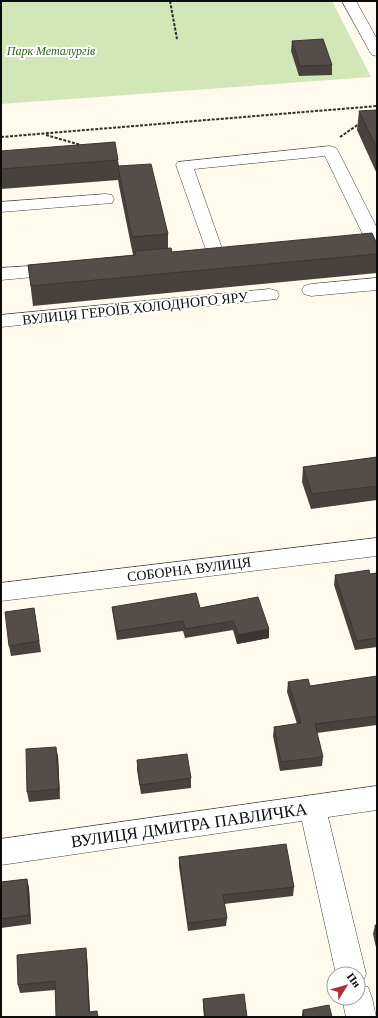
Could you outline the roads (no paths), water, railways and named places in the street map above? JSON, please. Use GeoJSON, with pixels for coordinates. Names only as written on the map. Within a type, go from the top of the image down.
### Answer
{"type":"FeatureCollection","features":[{"type":"Feature","properties":{"kind":"street"},"geometry":{"type":"LineString","coordinates":[[349,1],[377,52]]}},
{"type":"Feature","properties":{"kind":"street"},"geometry":{"type":"LineString","coordinates":[[216,257],[184,165],[330,152],[370,243]]}},
{"type":"Feature","properties":{"kind":"street"},"geometry":{"type":"LineString","coordinates":[[1,207],[106,199]]}},
{"type":"Feature","properties":{"kind":"street"},"geometry":{"type":"LineString","coordinates":[[1,274],[73,269]]}},
{"type":"Feature","properties":{"kind":"street"},"geometry":{"type":"LineString","coordinates":[[311,290],[377,284]]}},
{"type":"Feature","properties":{"kind":"street","name":"ВУЛИЦЯ ГЕРОЇВ ХОЛОДНОГО ЯРУ"},"geometry":{"type":"LineString","coordinates":[[1,321],[270,295]]}},
{"type":"Feature","properties":{"kind":"street","name":"СОБОРНА ВУЛИЦЯ"},"geometry":{"type":"LineString","coordinates":[[1,592],[377,547]]}},
{"type":"Feature","properties":{"kind":"street","name":"ВУЛИЦЯ ДМИТРА ПАВЛИЧКА"},"geometry":{"type":"LineString","coordinates":[[1,852],[377,798]]}},
{"type":"Feature","properties":{"kind":"street"},"geometry":{"type":"LineString","coordinates":[[312,808],[349,966]]}},
{"type":"Feature","properties":{"kind":"street"},"geometry":{"type":"LineString","coordinates":[[359,1006],[361,1017]]}},
{"type":"Feature","properties":{"kind":"park label","name":"Парк Металургів"},"geometry":{"type":"Point","coordinates":[51,51]}}]}
